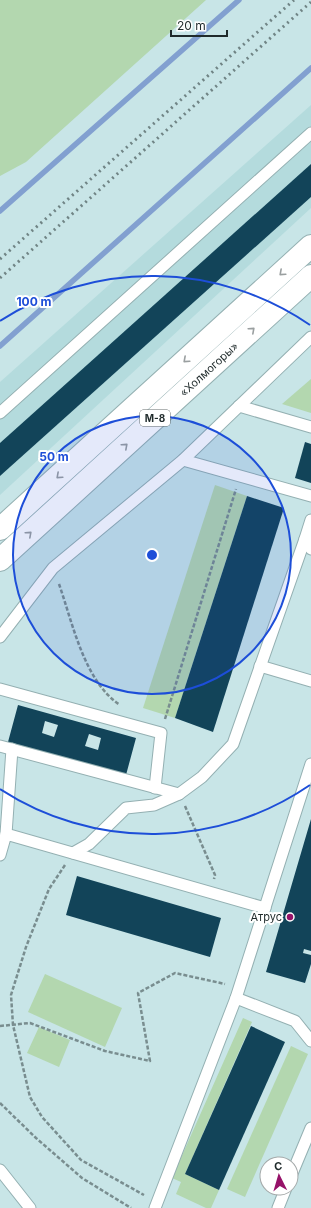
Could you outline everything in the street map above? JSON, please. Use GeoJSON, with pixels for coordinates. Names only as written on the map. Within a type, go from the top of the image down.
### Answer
{"type":"FeatureCollection","features":[{"type":"Feature","properties":{"kind":"highway","name":"«Холмогоры»"},"geometry":{"type":"LineString","coordinates":[[0,530],[311,246]]}},
{"type":"Feature","properties":{"kind":"highway","name":"«Холмогоры»"},"geometry":{"type":"LineString","coordinates":[[0,560],[311,276]]}},
{"type":"Feature","properties":{"kind":"lane"},"geometry":{"type":"LineString","coordinates":[[0,413],[311,133]]}},
{"type":"Feature","properties":{"kind":"lane"},"geometry":{"type":"LineString","coordinates":[[0,637],[53,568],[183,460],[311,337]]}},
{"type":"Feature","properties":{"kind":"lane"},"geometry":{"type":"LineString","coordinates":[[239,406],[311,427]]}},
{"type":"Feature","properties":{"kind":"lane"},"geometry":{"type":"LineString","coordinates":[[183,460],[311,496]]}},
{"type":"Feature","properties":{"kind":"lane"},"geometry":{"type":"LineString","coordinates":[[73,853],[89,844],[126,808],[154,805],[179,794],[202,777],[233,744],[260,666],[308,544],[311,520]]}},
{"type":"Feature","properties":{"kind":"lane"},"geometry":{"type":"LineString","coordinates":[[260,666],[311,681]]}},
{"type":"Feature","properties":{"kind":"lane"},"geometry":{"type":"LineString","coordinates":[[0,689],[161,733],[155,788]]}},
{"type":"Feature","properties":{"kind":"lane"},"geometry":{"type":"LineString","coordinates":[[0,746],[179,794]]}},
{"type":"Feature","properties":{"kind":"lane"},"geometry":{"type":"LineString","coordinates":[[0,855],[6,834],[12,749]]}},
{"type":"Feature","properties":{"kind":"lane"},"geometry":{"type":"LineString","coordinates":[[156,1205],[238,993],[311,764]]}},
{"type":"Feature","properties":{"kind":"lane"},"geometry":{"type":"LineString","coordinates":[[6,834],[265,908]]}},
{"type":"Feature","properties":{"kind":"lane"},"geometry":{"type":"LineString","coordinates":[[238,993],[295,1021],[311,1041]]}},
{"type":"Feature","properties":{"kind":"lane"},"geometry":{"type":"LineString","coordinates":[[299,1157],[311,1128]]}},
{"type":"Feature","properties":{"kind":"lane"},"geometry":{"type":"LineString","coordinates":[[0,1170],[30,1208]]}},
{"type":"Feature","properties":{"kind":"lane"},"geometry":{"type":"LineString","coordinates":[[278,1208],[283,1196]]}},
{"type":"Feature","properties":{"kind":"path"},"geometry":{"type":"LineString","coordinates":[[161,733],[240,476]]}},
{"type":"Feature","properties":{"kind":"path"},"geometry":{"type":"LineString","coordinates":[[53,568],[88,668],[108,698],[121,706]]}},
{"type":"Feature","properties":{"kind":"path"},"geometry":{"type":"LineString","coordinates":[[179,794],[215,875],[209,892]]}},
{"type":"Feature","properties":{"kind":"path"},"geometry":{"type":"LineString","coordinates":[[73,853],[49,889],[26,947],[10,995],[13,1025],[30,1097],[42,1116],[81,1160],[156,1205]]}},
{"type":"Feature","properties":{"kind":"path"},"geometry":{"type":"LineString","coordinates":[[0,1026],[30,1023],[105,1051],[150,1061],[138,993],[175,973],[238,993]]}},
{"type":"Feature","properties":{"kind":"path"},"geometry":{"type":"LineString","coordinates":[[0,1103],[36,1138],[82,1178],[131,1208]]}},
{"type":"Feature","properties":{"kind":"shaded area"},"geometry":{"type":"Polygon","coordinates":[[[311,105],[311,208],[0,495],[0,382],[311,105]]]}},
{"type":"Feature","properties":{"kind":"green space"},"geometry":{"type":"Polygon","coordinates":[[[0,0],[206,0],[26,162],[0,176],[0,0]]]}},
{"type":"Feature","properties":{"kind":"green space"},"geometry":{"type":"Polygon","coordinates":[[[311,379],[311,413],[282,404],[311,379]]]}},
{"type":"Feature","properties":{"kind":"green space"},"geometry":{"type":"Polygon","coordinates":[[[215,485],[247,496],[175,718],[143,708],[215,485]]]}},
{"type":"Feature","properties":{"kind":"green space"},"geometry":{"type":"Polygon","coordinates":[[[45,974],[122,1008],[105,1047],[28,1012],[45,974]]]}},
{"type":"Feature","properties":{"kind":"green space"},"geometry":{"type":"Polygon","coordinates":[[[243,1018],[252,1022],[185,1174],[219,1190],[211,1208],[206,1208],[176,1194],[181,1182],[172,1178],[243,1018]]]}},
{"type":"Feature","properties":{"kind":"green space"},"geometry":{"type":"Polygon","coordinates":[[[39,1027],[70,1040],[59,1067],[27,1053],[39,1027]]]}},
{"type":"Feature","properties":{"kind":"green space"},"geometry":{"type":"Polygon","coordinates":[[[291,1046],[308,1054],[263,1156],[259,1156],[259,1165],[245,1197],[227,1189],[291,1046]]]}},
{"type":"Feature","properties":{"kind":"building"},"geometry":{"type":"Polygon","coordinates":[[[311,164],[311,197],[0,476],[0,443],[311,164]]]}},
{"type":"Feature","properties":{"kind":"building"},"geometry":{"type":"Polygon","coordinates":[[[305,442],[311,444],[311,483],[295,478],[305,442]]]}},
{"type":"Feature","properties":{"kind":"building"},"geometry":{"type":"Polygon","coordinates":[[[247,496],[284,508],[213,732],[175,718],[247,496]]]}},
{"type":"Feature","properties":{"kind":"building"},"geometry":{"type":"Polygon","coordinates":[[[18,705],[136,738],[126,775],[8,742],[18,705]],[[45,721],[42,733],[54,737],[58,725],[45,721]],[[89,734],[85,746],[98,750],[101,738],[89,734]]]}},
{"type":"Feature","properties":{"kind":"building"},"geometry":{"type":"Polygon","coordinates":[[[311,819],[311,951],[304,949],[303,953],[311,955],[311,964],[305,983],[266,972],[311,819]]]}},
{"type":"Feature","properties":{"kind":"building"},"geometry":{"type":"Polygon","coordinates":[[[77,876],[221,918],[210,957],[66,915],[77,876]]]}},
{"type":"Feature","properties":{"kind":"building"},"geometry":{"type":"Polygon","coordinates":[[[251,1026],[285,1042],[219,1190],[185,1174],[251,1026]]]}},
{"type":"Feature","properties":{"kind":"waterway"},"geometry":{"type":"LineString","coordinates":[[0,211],[239,0]]}},
{"type":"Feature","properties":{"kind":"waterway"},"geometry":{"type":"LineString","coordinates":[[0,346],[311,68]]}},
{"type":"Feature","properties":{"kind":"railway"},"geometry":{"type":"LineString","coordinates":[[0,259],[294,0]]}},
{"type":"Feature","properties":{"kind":"railway"},"geometry":{"type":"LineString","coordinates":[[0,278],[311,2]]}},
{"type":"Feature","properties":{"kind":"place","name":"Атрус"},"geometry":{"type":"Point","coordinates":[290,917]}}]}
